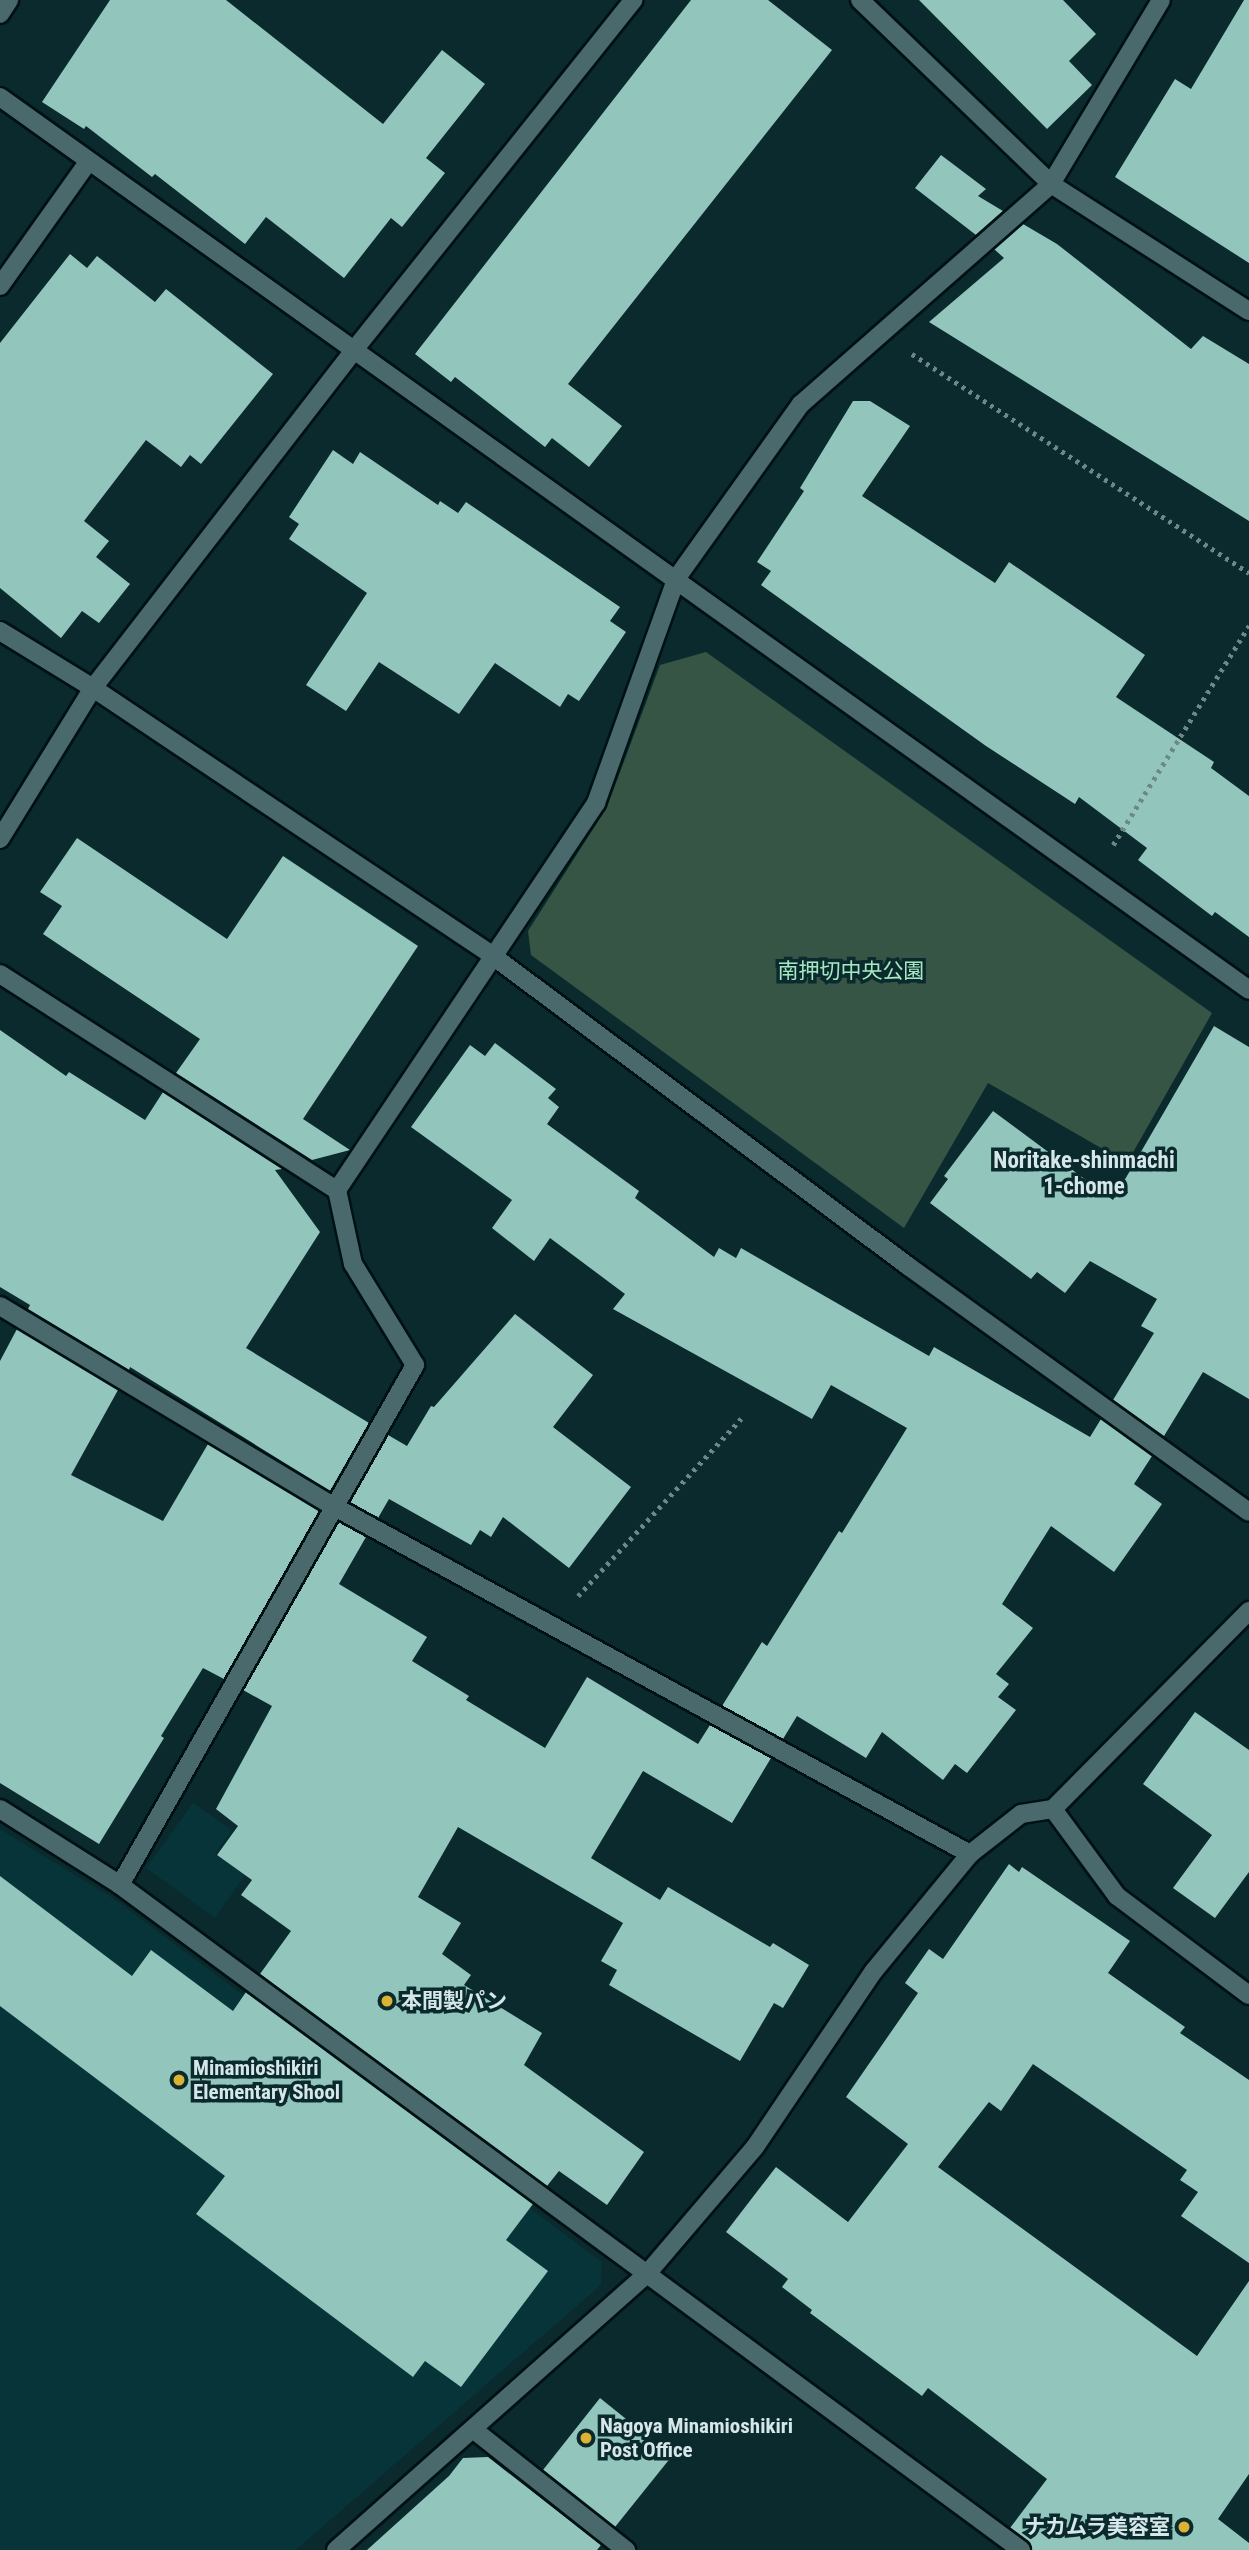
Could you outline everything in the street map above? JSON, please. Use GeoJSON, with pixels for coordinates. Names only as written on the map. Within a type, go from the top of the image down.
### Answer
{"type":"FeatureCollection","features":[{"type":"Feature","properties":{"kind":"street"},"geometry":{"type":"LineString","coordinates":[[0,14],[9,0]]}},
{"type":"Feature","properties":{"kind":"street"},"geometry":{"type":"LineString","coordinates":[[0,839],[93,688],[354,350],[633,0]]}},
{"type":"Feature","properties":{"kind":"street"},"geometry":{"type":"LineString","coordinates":[[860,0],[1051,184],[1249,311]]}},
{"type":"Feature","properties":{"kind":"street"},"geometry":{"type":"LineString","coordinates":[[337,1190],[596,803],[676,579],[801,404],[1051,184],[1161,0]]}},
{"type":"Feature","properties":{"kind":"street"},"geometry":{"type":"LineString","coordinates":[[0,97],[1249,990]]}},
{"type":"Feature","properties":{"kind":"street"},"geometry":{"type":"LineString","coordinates":[[0,286],[88,162]]}},
{"type":"Feature","properties":{"kind":"street"},"geometry":{"type":"LineString","coordinates":[[0,631],[93,688],[493,956],[908,1266],[1249,1512]]}},
{"type":"Feature","properties":{"kind":"street"},"geometry":{"type":"LineString","coordinates":[[0,974],[337,1190],[353,1264],[415,1365],[120,1885]]}},
{"type":"Feature","properties":{"kind":"street"},"geometry":{"type":"LineString","coordinates":[[0,1306],[333,1506],[970,1854]]}},
{"type":"Feature","properties":{"kind":"street"},"geometry":{"type":"LineString","coordinates":[[336,2550],[646,2275],[755,2147],[873,1972],[970,1854],[1021,1814],[1053,1809],[1249,1611]]}},
{"type":"Feature","properties":{"kind":"street"},"geometry":{"type":"LineString","coordinates":[[1053,1809],[1117,1896],[1249,1995]]}},
{"type":"Feature","properties":{"kind":"street"},"geometry":{"type":"LineString","coordinates":[[0,1810],[120,1885],[1021,2550]]}},
{"type":"Feature","properties":{"kind":"street"},"geometry":{"type":"LineString","coordinates":[[474,2430],[626,2550]]}},
{"type":"Feature","properties":{"kind":"path"},"geometry":{"type":"LineString","coordinates":[[881,334],[1249,573]]}},
{"type":"Feature","properties":{"kind":"path"},"geometry":{"type":"LineString","coordinates":[[1093,878],[1249,626]]}},
{"type":"Feature","properties":{"kind":"path"},"geometry":{"type":"LineString","coordinates":[[552,1625],[741,1419]]}},
{"type":"Feature","properties":{"kind":"shaded area"},"geometry":{"type":"Polygon","coordinates":[[[193,1803],[232,1830],[215,1854],[245,1875],[215,1918],[146,1868],[193,1803]]]}},
{"type":"Feature","properties":{"kind":"shaded area","name":"Minamioshikiri Elementary Shool"},"geometry":{"type":"Polygon","coordinates":[[[0,1829],[113,1898],[602,2262],[601,2285],[296,2550],[0,2550],[0,1829]]]}},
{"type":"Feature","properties":{"kind":"green space","name":"南押切中央公園"},"geometry":{"type":"Polygon","coordinates":[[[706,652],[1212,1013],[1127,1163],[988,1083],[904,1228],[531,955],[528,931],[607,807],[660,665],[706,652]]]}},
{"type":"Feature","properties":{"kind":"building"},"geometry":{"type":"Polygon","coordinates":[[[110,0],[226,0],[383,124],[442,50],[485,84],[426,158],[445,173],[402,227],[391,218],[344,278],[266,217],[245,244],[155,174],[152,177],[86,126],[84,129],[42,102],[110,0]]]}},
{"type":"Feature","properties":{"kind":"building"},"geometry":{"type":"Polygon","coordinates":[[[691,0],[768,0],[832,50],[568,384],[622,426],[589,467],[552,438],[545,447],[455,377],[451,382],[415,354],[691,0]]]}},
{"type":"Feature","properties":{"kind":"building"},"geometry":{"type":"Polygon","coordinates":[[[919,0],[1063,0],[1096,34],[1069,61],[1092,85],[1047,129],[919,0]]]}},
{"type":"Feature","properties":{"kind":"building"},"geometry":{"type":"Polygon","coordinates":[[[1244,0],[1249,0],[1249,263],[1115,177],[1175,79],[1191,89],[1244,0]]]}},
{"type":"Feature","properties":{"kind":"building"},"geometry":{"type":"Polygon","coordinates":[[[941,155],[986,189],[978,196],[1003,211],[976,235],[915,188],[941,155]]]}},
{"type":"Feature","properties":{"kind":"building"},"geometry":{"type":"Polygon","coordinates":[[[1023,224],[1057,244],[1191,349],[1203,336],[1249,364],[1249,521],[929,322],[1004,258],[994,249],[1023,224]]]}},
{"type":"Feature","properties":{"kind":"building"},"geometry":{"type":"Polygon","coordinates":[[[70,254],[87,268],[97,256],[155,302],[166,289],[273,374],[201,464],[190,455],[181,467],[146,440],[84,521],[109,541],[96,557],[130,584],[99,623],[82,611],[61,638],[0,588],[0,343],[70,254]]]}},
{"type":"Feature","properties":{"kind":"building"},"geometry":{"type":"Polygon","coordinates":[[[853,401],[870,401],[910,426],[862,496],[995,583],[1009,562],[1145,655],[1116,697],[1214,762],[1211,768],[1249,796],[1249,937],[1215,912],[1212,916],[1138,860],[1147,848],[1079,797],[1075,804],[986,746],[761,585],[771,571],[757,562],[804,491],[800,488],[853,401]]]}},
{"type":"Feature","properties":{"kind":"building"},"geometry":{"type":"Polygon","coordinates":[[[333,450],[353,464],[360,452],[438,505],[440,501],[458,513],[466,502],[620,607],[610,621],[626,632],[579,701],[568,694],[560,707],[495,663],[459,714],[379,662],[346,711],[306,685],[367,593],[289,539],[299,524],[289,517],[333,450]]]}},
{"type":"Feature","properties":{"kind":"building"},"geometry":{"type":"Polygon","coordinates":[[[77,838],[227,939],[283,856],[418,946],[303,1119],[350,1150],[312,1160],[176,1073],[200,1039],[43,934],[62,906],[40,892],[77,838]]]}},
{"type":"Feature","properties":{"kind":"building"},"geometry":{"type":"Polygon","coordinates":[[[1214,1026],[1249,1047],[1249,1399],[1203,1372],[1164,1436],[1113,1400],[1154,1333],[1141,1326],[1157,1299],[1090,1261],[1065,1293],[1037,1272],[1031,1279],[930,1203],[948,1179],[944,1176],[993,1111],[1113,1200],[1214,1026]]]}},
{"type":"Feature","properties":{"kind":"building"},"geometry":{"type":"Polygon","coordinates":[[[0,1030],[66,1076],[69,1072],[145,1120],[163,1092],[282,1169],[275,1170],[320,1232],[246,1348],[369,1423],[330,1491],[130,1367],[129,1370],[28,1309],[30,1305],[0,1287],[0,1030]]]}},
{"type":"Feature","properties":{"kind":"building"},"geometry":{"type":"Polygon","coordinates":[[[495,1043],[556,1089],[548,1098],[559,1107],[547,1124],[639,1191],[635,1198],[714,1257],[719,1248],[736,1258],[741,1248],[929,1356],[934,1347],[1090,1437],[1101,1419],[1152,1456],[1134,1484],[1162,1504],[1114,1572],[1051,1526],[1002,1604],[1033,1628],[996,1674],[1009,1684],[998,1697],[1016,1710],[967,1773],[955,1764],[943,1780],[882,1732],[866,1758],[797,1716],[783,1739],[722,1706],[762,1642],[767,1646],[907,1428],[831,1385],[812,1419],[613,1309],[625,1294],[550,1238],[534,1261],[492,1228],[512,1200],[411,1127],[470,1045],[485,1056],[495,1043]]]}},
{"type":"Feature","properties":{"kind":"building"},"geometry":{"type":"Polygon","coordinates":[[[515,1314],[593,1375],[553,1427],[631,1487],[569,1568],[503,1517],[491,1537],[480,1530],[471,1545],[389,1499],[378,1518],[350,1502],[388,1435],[407,1446],[431,1406],[434,1407],[515,1314]]]}},
{"type":"Feature","properties":{"kind":"building"},"geometry":{"type":"Polygon","coordinates":[[[17,1329],[118,1390],[71,1475],[163,1521],[208,1444],[319,1511],[224,1679],[203,1668],[99,1844],[0,1783],[0,1361],[17,1329]]]}},
{"type":"Feature","properties":{"kind":"building"},"geometry":{"type":"Polygon","coordinates":[[[339,1522],[366,1537],[339,1584],[427,1637],[412,1661],[469,1696],[466,1700],[545,1748],[587,1677],[698,1744],[710,1725],[771,1758],[732,1823],[643,1771],[591,1858],[660,1900],[668,1887],[770,1947],[773,1943],[809,1965],[783,2008],[774,2003],[740,2061],[609,1985],[617,1970],[601,1961],[623,1923],[458,1827],[418,1897],[461,1923],[442,1954],[471,1975],[464,1985],[542,2033],[524,2065],[644,2152],[607,2205],[559,2171],[547,2186],[260,1974],[291,1931],[241,1895],[252,1880],[217,1855],[238,1826],[216,1809],[272,1706],[243,1690],[339,1522]]]}},
{"type":"Feature","properties":{"kind":"building"},"geometry":{"type":"Polygon","coordinates":[[[1195,1712],[1249,1750],[1249,1872],[1215,1918],[1173,1888],[1212,1835],[1143,1784],[1195,1712]]]}},
{"type":"Feature","properties":{"kind":"building"},"geometry":{"type":"Polygon","coordinates":[[[1009,1864],[1019,1872],[1022,1867],[1130,1941],[1108,1973],[1185,2027],[1180,2033],[1249,2080],[1249,2263],[1181,2216],[1198,2192],[1180,2180],[1187,2170],[1033,2064],[1001,2111],[989,2102],[938,2167],[1197,2356],[1249,2281],[1249,2474],[1218,2519],[1249,2543],[1249,2550],[1032,2550],[1028,2541],[1010,2528],[1047,2479],[928,2388],[922,2396],[810,2313],[812,2310],[782,2287],[788,2279],[726,2232],[776,2167],[848,2222],[908,2144],[846,2097],[918,1993],[905,1983],[929,1949],[943,1959],[1009,1864]]]}},
{"type":"Feature","properties":{"kind":"building"},"geometry":{"type":"Polygon","coordinates":[[[0,1876],[132,1976],[151,1950],[233,2011],[246,1992],[533,2204],[506,2240],[548,2271],[461,2387],[425,2361],[413,2377],[196,2214],[225,2176],[0,2006],[0,1876]]]}},
{"type":"Feature","properties":{"kind":"building"},"geometry":{"type":"Polygon","coordinates":[[[600,2398],[672,2456],[615,2527],[543,2470],[600,2398]]]}},
{"type":"Feature","properties":{"kind":"building"},"geometry":{"type":"Polygon","coordinates":[[[488,2457],[601,2545],[597,2550],[367,2550],[449,2476],[463,2458],[488,2457]]]}},
{"type":"Feature","properties":{"kind":"place","name":"本間製パン"},"geometry":{"type":"Point","coordinates":[387,2001]}},
{"type":"Feature","properties":{"kind":"place","name":"Minamioshikiri Elementary Shool"},"geometry":{"type":"Point","coordinates":[179,2080]}},
{"type":"Feature","properties":{"kind":"place","name":"Nagoya Minamioshikiri Post Office"},"geometry":{"type":"Point","coordinates":[586,2438]}},
{"type":"Feature","properties":{"kind":"place","name":"ナカムラ美容室"},"geometry":{"type":"Point","coordinates":[1184,2527]}},
{"type":"Feature","properties":{"kind":"district","name":"Noritake-shinmachi 1-chome"},"geometry":{"type":"Point","coordinates":[1084,1174]}}]}
